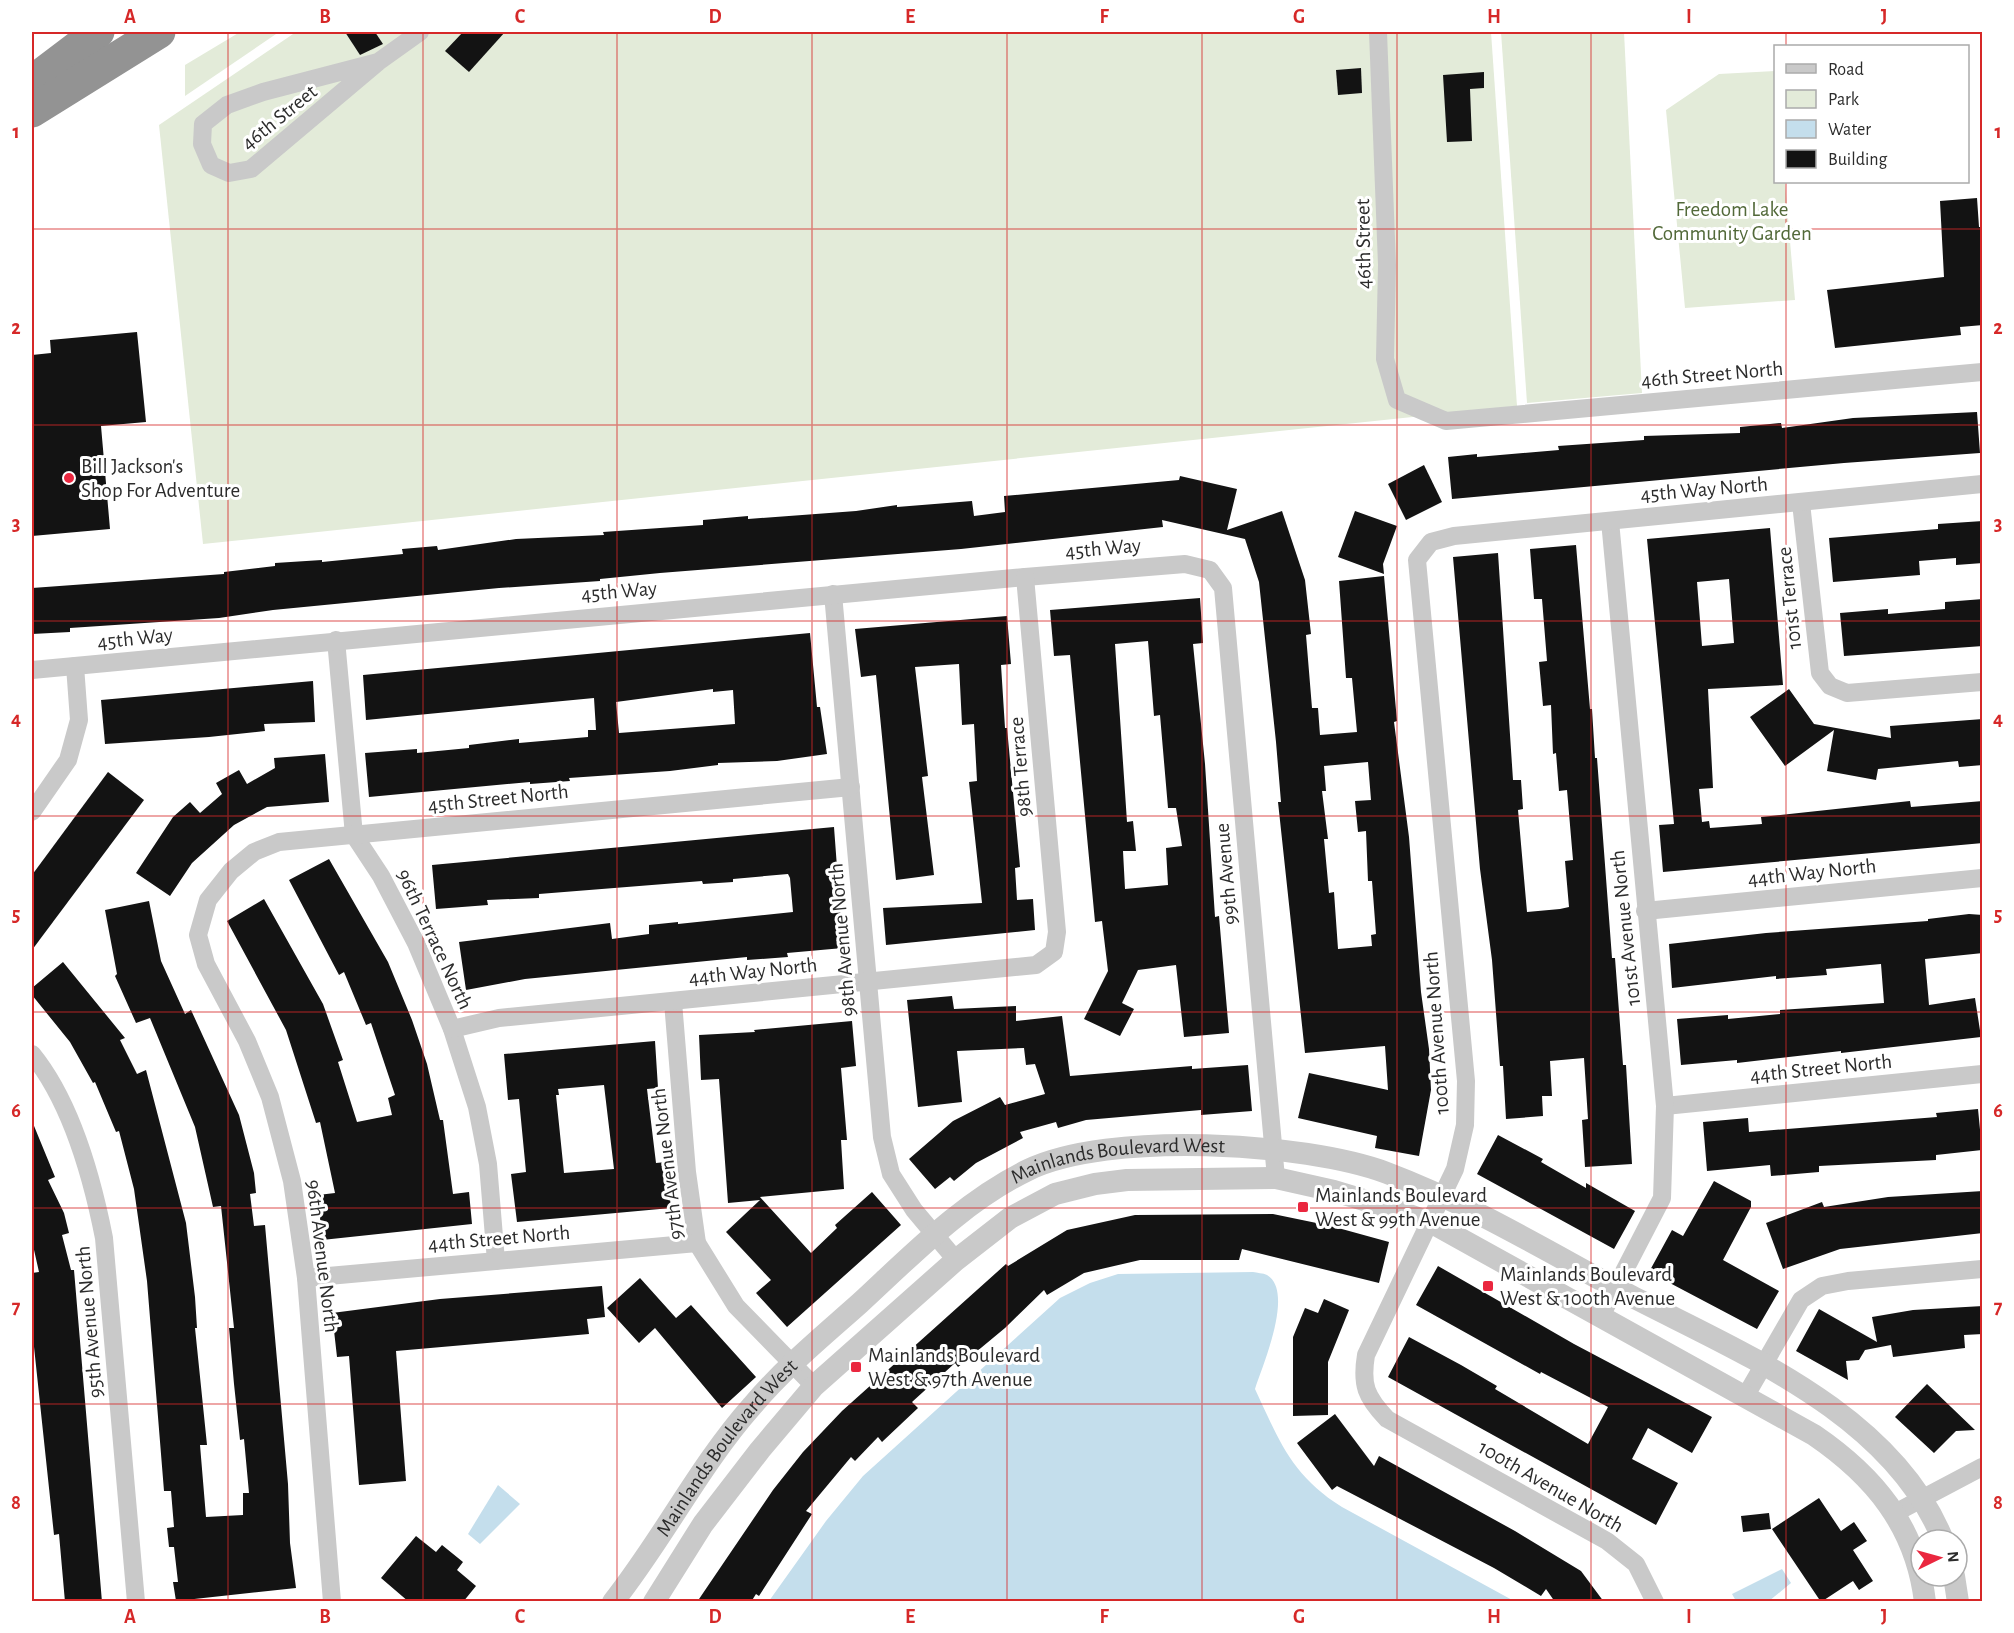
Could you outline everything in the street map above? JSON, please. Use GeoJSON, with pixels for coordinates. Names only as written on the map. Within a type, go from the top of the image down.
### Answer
{"type":"FeatureCollection","features":[{"type":"Feature","properties":{"kind":"highway"},"geometry":{"type":"LineString","coordinates":[[32,82],[98,32]]}},
{"type":"Feature","properties":{"kind":"highway"},"geometry":{"type":"LineString","coordinates":[[32,111],[159,32]]}},
{"type":"Feature","properties":{"kind":"street","name":"46th Street"},"geometry":{"type":"LineString","coordinates":[[378,62],[263,92],[227,105],[203,124],[202,144],[211,165],[229,173],[251,169],[378,62],[420,32]]}},
{"type":"Feature","properties":{"kind":"street","name":"46th Street"},"geometry":{"type":"LineString","coordinates":[[1378,32],[1387,265],[1385,359],[1397,400],[1446,421]]}},
{"type":"Feature","properties":{"kind":"street","name":"46th Street North"},"geometry":{"type":"LineString","coordinates":[[1446,421],[1983,372]]}},
{"type":"Feature","properties":{"kind":"street","name":"45th Way North"},"geometry":{"type":"LineString","coordinates":[[1431,542],[1454,536],[1983,484]]}},
{"type":"Feature","properties":{"kind":"street","name":"101st Terrace"},"geometry":{"type":"LineString","coordinates":[[1801,503],[1820,673],[1830,686],[1847,693],[1983,682]]}},
{"type":"Feature","properties":{"kind":"street","name":"101st Avenue North"},"geometry":{"type":"LineString","coordinates":[[1601,1316],[1662,1198],[1665,1106],[1610,521]]}},
{"type":"Feature","properties":{"kind":"street","name":"100th Avenue North"},"geometry":{"type":"LineString","coordinates":[[1431,542],[1416,560],[1466,1081],[1465,1125],[1455,1169],[1441,1194],[1432,1223],[1366,1355],[1363,1375],[1369,1401],[1387,1419],[1607,1541],[1636,1564],[1655,1602]]}},
{"type":"Feature","properties":{"kind":"street","name":"45th Way"},"geometry":{"type":"LineString","coordinates":[[32,670],[1025,577],[1185,564],[1210,570]]}},
{"type":"Feature","properties":{"kind":"street","name":"99th Avenue"},"geometry":{"type":"LineString","coordinates":[[1210,570],[1223,588],[1276,1178]]}},
{"type":"Feature","properties":{"kind":"street","name":"98th Terrace"},"geometry":{"type":"LineString","coordinates":[[1025,577],[1058,932],[1054,952]]}},
{"type":"Feature","properties":{"kind":"street","name":"98th Avenue North"},"geometry":{"type":"LineString","coordinates":[[833,594],[882,1137],[891,1174],[914,1210],[956,1260]]}},
{"type":"Feature","properties":{"kind":"street","name":"96th Terrace North"},"geometry":{"type":"LineString","coordinates":[[336,640],[354,835],[381,876],[416,943],[437,987],[452,1029],[477,1107],[486,1153],[496,1261]]}},
{"type":"Feature","properties":{"kind":"street"},"geometry":{"type":"LineString","coordinates":[[32,812],[68,759],[79,720],[75,666]]}},
{"type":"Feature","properties":{"kind":"street","name":"45th Street North"},"geometry":{"type":"LineString","coordinates":[[198,934],[208,900],[231,871],[254,852],[279,842],[851,787]]}},
{"type":"Feature","properties":{"kind":"street","name":"44th Way North"},"geometry":{"type":"LineString","coordinates":[[1646,911],[1983,878]]}},
{"type":"Feature","properties":{"kind":"street","name":"96th Avenue North"},"geometry":{"type":"LineString","coordinates":[[198,934],[206,964],[247,1041],[270,1097],[292,1181],[306,1278],[332,1602]]}},
{"type":"Feature","properties":{"kind":"street","name":"44th Way North"},"geometry":{"type":"LineString","coordinates":[[452,1029],[499,1018],[1036,965],[1054,952]]}},
{"type":"Feature","properties":{"kind":"street","name":"97th Avenue North"},"geometry":{"type":"LineString","coordinates":[[673,1002],[687,1172],[697,1243],[736,1306],[814,1386]]}},
{"type":"Feature","properties":{"kind":"street","name":"95th Avenue North"},"geometry":{"type":"LineString","coordinates":[[32,1054],[59,1100],[83,1153],[95,1191],[104,1238],[136,1602]]}},
{"type":"Feature","properties":{"kind":"street","name":"44th Street North"},"geometry":{"type":"LineString","coordinates":[[1665,1106],[1983,1074]]}},
{"type":"Feature","properties":{"kind":"street","name":"Mainlands Boulevard West"},"geometry":{"type":"LineString","coordinates":[[613,1602],[751,1406],[793,1364],[935,1234],[997,1187],[1031,1168],[1074,1154],[1115,1147],[1198,1146],[1274,1149],[1328,1157],[1381,1171],[1441,1194],[1763,1365],[1845,1418],[1875,1442],[1899,1468],[1922,1498],[1937,1528]]}},
{"type":"Feature","properties":{"kind":"street","name":"Mainlands Boulevard West"},"geometry":{"type":"LineString","coordinates":[[654,1602],[717,1506],[814,1386],[956,1260],[1010,1218],[1055,1194],[1095,1184],[1127,1180],[1276,1178],[1334,1191],[1432,1223],[1814,1434],[1848,1458],[1874,1483],[1895,1513],[1913,1551],[1925,1602]]}},
{"type":"Feature","properties":{"kind":"street","name":"44th Street North"},"geometry":{"type":"LineString","coordinates":[[306,1278],[697,1243]]}},
{"type":"Feature","properties":{"kind":"street"},"geometry":{"type":"LineString","coordinates":[[1745,1396],[1801,1300],[1822,1286],[1848,1281],[1983,1269]]}},
{"type":"Feature","properties":{"kind":"street"},"geometry":{"type":"LineString","coordinates":[[1895,1513],[1983,1467]]}},
{"type":"Feature","properties":{"kind":"green space"},"geometry":{"type":"Polygon","coordinates":[[[240,32],[279,32],[185,96],[185,65],[240,32]]]}},
{"type":"Feature","properties":{"kind":"green space"},"geometry":{"type":"Polygon","coordinates":[[[296,32],[1491,32],[1517,406],[203,544],[159,125],[296,32]]]}},
{"type":"Feature","properties":{"kind":"green space"},"geometry":{"type":"Polygon","coordinates":[[[1501,32],[1624,32],[1642,393],[1527,403],[1501,32]]]}},
{"type":"Feature","properties":{"kind":"green space","name":"Freedom Lake Community Garden"},"geometry":{"type":"Polygon","coordinates":[[[1774,71],[1774,183],[1785,183],[1795,300],[1685,308],[1666,110],[1719,74],[1774,71]]]}},
{"type":"Feature","properties":{"kind":"water"},"geometry":{"type":"Polygon","coordinates":[[[1253,1272],[1267,1275],[1275,1284],[1278,1296],[1274,1330],[1255,1389],[1288,1455],[1298,1469],[1325,1495],[1342,1507],[1514,1601],[769,1601],[826,1521],[863,1476],[1060,1298],[1090,1283],[1118,1274],[1253,1272]]]}},
{"type":"Feature","properties":{"kind":"water"},"geometry":{"type":"Polygon","coordinates":[[[498,1485],[520,1504],[480,1544],[468,1534],[498,1485]]]}},
{"type":"Feature","properties":{"kind":"water"},"geometry":{"type":"Polygon","coordinates":[[[1782,1569],[1791,1583],[1769,1601],[1736,1601],[1732,1594],[1782,1569]]]}},
{"type":"Feature","properties":{"kind":"building"},"geometry":{"type":"Polygon","coordinates":[[[345,32],[375,32],[383,44],[360,55],[345,32]]]}},
{"type":"Feature","properties":{"kind":"building"},"geometry":{"type":"Polygon","coordinates":[[[463,32],[505,32],[469,72],[445,51],[463,32]]]}},
{"type":"Feature","properties":{"kind":"building"},"geometry":{"type":"Polygon","coordinates":[[[1361,68],[1362,93],[1338,95],[1336,70],[1361,68]]]}},
{"type":"Feature","properties":{"kind":"building"},"geometry":{"type":"Polygon","coordinates":[[[1484,72],[1484,88],[1470,89],[1472,141],[1447,142],[1443,75],[1484,72]]]}},
{"type":"Feature","properties":{"kind":"building"},"geometry":{"type":"Polygon","coordinates":[[[1977,198],[1979,227],[1983,227],[1983,325],[1960,327],[1961,335],[1835,348],[1827,290],[1944,277],[1940,201],[1977,198]]]}},
{"type":"Feature","properties":{"kind":"building","name":"Bill Jackson's Shop For Adventure"},"geometry":{"type":"Polygon","coordinates":[[[137,332],[146,422],[101,426],[110,529],[32,536],[32,355],[51,353],[50,340],[137,332]]]}},
{"type":"Feature","properties":{"kind":"building"},"geometry":{"type":"Polygon","coordinates":[[[1977,412],[1980,453],[1844,463],[1452,499],[1448,457],[1477,454],[1477,457],[1559,450],[1558,446],[1644,440],[1644,436],[1740,433],[1740,427],[1781,423],[1782,428],[1853,418],[1977,412]]]}},
{"type":"Feature","properties":{"kind":"building"},"geometry":{"type":"Polygon","coordinates":[[[1424,465],[1442,502],[1406,520],[1388,484],[1424,465]]]}},
{"type":"Feature","properties":{"kind":"building"},"geometry":{"type":"Polygon","coordinates":[[[1180,476],[1237,489],[1227,530],[1282,511],[1305,580],[1311,634],[1306,635],[1312,708],[1318,708],[1320,735],[1357,732],[1352,678],[1346,678],[1339,581],[1384,576],[1397,721],[1394,722],[1409,837],[1421,992],[1429,1049],[1431,1090],[1419,1156],[1375,1148],[1377,1136],[1298,1118],[1309,1073],[1388,1090],[1385,1046],[1305,1053],[1278,802],[1281,802],[1276,742],[1259,582],[1245,539],[1162,520],[1163,527],[961,549],[660,573],[600,579],[600,581],[499,588],[273,610],[219,618],[70,628],[70,632],[32,634],[32,588],[224,574],[224,572],[275,566],[275,563],[322,560],[322,562],[403,554],[402,549],[437,546],[438,550],[516,539],[604,535],[603,532],[703,525],[703,520],[748,516],[748,519],[856,511],[897,505],[897,507],[972,501],[974,516],[1005,512],[1004,496],[1179,480],[1180,476]],[[1368,762],[1324,766],[1326,791],[1322,791],[1328,839],[1324,839],[1329,893],[1334,892],[1338,949],[1372,946],[1371,935],[1376,934],[1372,881],[1368,881],[1366,831],[1358,832],[1355,801],[1371,800],[1368,762]]]}},
{"type":"Feature","properties":{"kind":"building"},"geometry":{"type":"Polygon","coordinates":[[[1355,511],[1397,526],[1383,564],[1384,574],[1338,557],[1355,511]]]}},
{"type":"Feature","properties":{"kind":"building"},"geometry":{"type":"Polygon","coordinates":[[[1983,521],[1983,563],[1956,565],[1956,558],[1919,561],[1920,575],[1833,582],[1829,538],[1938,529],[1938,524],[1983,521]]]}},
{"type":"Feature","properties":{"kind":"building"},"geometry":{"type":"Polygon","coordinates":[[[1770,528],[1783,685],[1708,689],[1713,788],[1699,789],[1702,822],[1709,821],[1710,828],[1762,824],[1761,817],[1910,801],[1911,807],[1983,801],[1983,843],[1663,872],[1659,825],[1674,824],[1647,539],[1770,528]],[[1729,579],[1697,582],[1702,646],[1734,643],[1729,579]]]}},
{"type":"Feature","properties":{"kind":"building"},"geometry":{"type":"Polygon","coordinates":[[[1576,545],[1590,709],[1592,709],[1595,758],[1597,758],[1612,958],[1615,958],[1623,1065],[1626,1065],[1632,1164],[1585,1167],[1582,1120],[1588,1119],[1584,1058],[1550,1061],[1552,1096],[1542,1096],[1543,1116],[1506,1119],[1492,960],[1480,869],[1453,557],[1498,553],[1513,780],[1521,780],[1523,809],[1518,810],[1527,912],[1560,909],[1569,907],[1565,861],[1573,860],[1567,790],[1559,791],[1556,753],[1553,754],[1551,705],[1543,706],[1539,662],[1547,661],[1542,599],[1534,599],[1530,549],[1576,545]]]}},
{"type":"Feature","properties":{"kind":"building"},"geometry":{"type":"Polygon","coordinates":[[[1200,598],[1203,643],[1193,644],[1205,764],[1215,917],[1219,916],[1229,1033],[1184,1037],[1176,965],[1138,970],[1122,1003],[1134,1009],[1120,1036],[1084,1019],[1108,971],[1102,921],[1095,922],[1070,655],[1054,656],[1050,610],[1200,598]],[[1148,641],[1115,644],[1127,822],[1133,821],[1136,851],[1123,851],[1125,889],[1168,885],[1166,848],[1182,846],[1176,808],[1168,808],[1160,715],[1154,716],[1148,641]]]}},
{"type":"Feature","properties":{"kind":"building"},"geometry":{"type":"Polygon","coordinates":[[[1983,599],[1983,646],[1844,656],[1840,613],[1888,609],[1888,614],[1945,609],[1945,602],[1983,599]]]}},
{"type":"Feature","properties":{"kind":"building"},"geometry":{"type":"Polygon","coordinates":[[[1007,616],[1011,664],[1001,665],[1005,728],[1007,728],[1020,867],[1015,868],[1017,900],[1033,899],[1035,930],[886,945],[883,908],[982,903],[969,782],[977,781],[974,724],[962,725],[959,664],[915,667],[928,776],[922,777],[934,875],[896,880],[876,675],[861,677],[855,629],[1007,616]]]}},
{"type":"Feature","properties":{"kind":"building"},"geometry":{"type":"Polygon","coordinates":[[[810,633],[817,707],[820,707],[827,754],[777,761],[718,763],[718,765],[670,771],[569,778],[570,781],[530,784],[530,782],[369,797],[365,753],[417,749],[417,753],[469,748],[469,745],[519,739],[519,743],[588,737],[588,730],[596,730],[594,698],[366,720],[363,675],[810,633]],[[713,689],[616,702],[619,733],[735,724],[733,690],[713,692],[713,689]]]}},
{"type":"Feature","properties":{"kind":"building"},"geometry":{"type":"Polygon","coordinates":[[[313,681],[315,722],[264,724],[265,731],[209,737],[105,744],[101,700],[313,681]]]}},
{"type":"Feature","properties":{"kind":"building"},"geometry":{"type":"Polygon","coordinates":[[[1789,689],[1814,724],[1891,738],[1890,726],[1983,719],[1983,765],[1959,767],[1958,761],[1878,769],[1876,780],[1827,771],[1834,730],[1785,766],[1750,717],[1789,689]]]}},
{"type":"Feature","properties":{"kind":"building"},"geometry":{"type":"Polygon","coordinates":[[[325,754],[329,802],[267,807],[234,825],[192,863],[170,896],[136,873],[173,817],[190,802],[200,813],[222,794],[216,783],[239,770],[247,784],[275,768],[274,758],[325,754]]]}},
{"type":"Feature","properties":{"kind":"building"},"geometry":{"type":"Polygon","coordinates":[[[108,772],[144,800],[32,950],[32,875],[108,772]]]}},
{"type":"Feature","properties":{"kind":"building"},"geometry":{"type":"Polygon","coordinates":[[[834,827],[843,948],[787,953],[788,957],[747,960],[747,957],[525,979],[466,990],[459,942],[610,923],[612,939],[649,934],[649,925],[793,912],[790,878],[788,874],[733,879],[733,882],[703,884],[702,881],[539,894],[539,898],[487,900],[488,905],[436,909],[432,865],[834,827]]]}},
{"type":"Feature","properties":{"kind":"building"},"geometry":{"type":"Polygon","coordinates":[[[329,859],[388,962],[412,1020],[427,1064],[440,1120],[443,1120],[453,1194],[469,1192],[472,1224],[322,1240],[318,1195],[335,1193],[320,1122],[316,1123],[286,1030],[227,921],[264,899],[323,1004],[343,1060],[338,1062],[357,1122],[392,1115],[388,1098],[395,1095],[371,1023],[366,1025],[344,972],[339,975],[289,880],[329,859]]]}},
{"type":"Feature","properties":{"kind":"building"},"geometry":{"type":"Polygon","coordinates":[[[149,901],[161,961],[185,1014],[191,1010],[239,1115],[254,1173],[256,1193],[250,1194],[254,1226],[265,1225],[288,1484],[290,1543],[296,1588],[176,1601],[173,1582],[178,1582],[174,1547],[169,1547],[167,1528],[174,1527],[171,1491],[164,1491],[147,1281],[134,1189],[119,1131],[116,1132],[95,1082],[93,1083],[70,1042],[32,995],[32,988],[63,962],[125,1038],[120,1040],[137,1074],[146,1070],[186,1223],[195,1297],[197,1328],[195,1328],[207,1445],[200,1445],[206,1517],[243,1515],[243,1493],[249,1493],[244,1439],[240,1440],[234,1384],[229,1328],[234,1328],[221,1206],[213,1207],[195,1127],[150,1018],[136,1023],[115,976],[117,974],[105,910],[149,901]]]}},
{"type":"Feature","properties":{"kind":"building"},"geometry":{"type":"Polygon","coordinates":[[[1969,914],[1983,915],[1983,953],[1925,959],[1929,1005],[1975,998],[1981,1037],[1737,1063],[1737,1060],[1681,1065],[1677,1019],[1728,1015],[1728,1019],[1780,1014],[1780,1010],[1884,1003],[1881,964],[1826,969],[1827,975],[1776,979],[1776,976],[1672,988],[1669,944],[1766,933],[1928,921],[1928,919],[1969,914]]]}},
{"type":"Feature","properties":{"kind":"building"},"geometry":{"type":"Polygon","coordinates":[[[952,996],[954,1009],[1016,1006],[1016,1021],[1062,1016],[1070,1076],[1192,1066],[1192,1069],[1248,1065],[1252,1111],[1201,1115],[1201,1110],[1086,1120],[1058,1128],[1056,1122],[1020,1132],[1023,1138],[976,1163],[954,1181],[950,1177],[935,1189],[909,1159],[953,1121],[1000,1097],[1005,1105],[1045,1094],[1035,1064],[1026,1065],[1024,1048],[957,1051],[962,1102],[918,1107],[907,1000],[952,996]]]}},
{"type":"Feature","properties":{"kind":"building"},"geometry":{"type":"Polygon","coordinates":[[[852,1021],[856,1066],[841,1068],[847,1140],[841,1140],[844,1189],[760,1197],[811,1253],[837,1228],[835,1225],[872,1192],[901,1225],[787,1327],[756,1293],[771,1280],[726,1232],[760,1200],[728,1203],[719,1079],[701,1080],[699,1035],[755,1032],[754,1030],[852,1021]]]}},
{"type":"Feature","properties":{"kind":"building"},"geometry":{"type":"Polygon","coordinates":[[[655,1041],[658,1088],[647,1089],[656,1163],[666,1162],[671,1208],[517,1222],[511,1174],[526,1172],[519,1099],[508,1100],[504,1054],[655,1041]],[[604,1085],[558,1089],[559,1095],[556,1095],[564,1173],[614,1169],[604,1085]]]}},
{"type":"Feature","properties":{"kind":"building"},"geometry":{"type":"Polygon","coordinates":[[[1978,1109],[1982,1150],[1936,1155],[1936,1160],[1819,1166],[1819,1172],[1771,1176],[1770,1165],[1707,1171],[1703,1122],[1748,1118],[1749,1132],[1937,1117],[1936,1113],[1978,1109]]]}},
{"type":"Feature","properties":{"kind":"building"},"geometry":{"type":"Polygon","coordinates":[[[32,1121],[55,1177],[48,1180],[64,1213],[69,1233],[62,1235],[71,1270],[74,1270],[102,1602],[65,1602],[59,1534],[54,1535],[32,1328],[32,1273],[39,1272],[32,1241],[32,1121]]]}},
{"type":"Feature","properties":{"kind":"building"},"geometry":{"type":"Polygon","coordinates":[[[1498,1135],[1543,1159],[1541,1162],[1586,1188],[1586,1183],[1635,1211],[1614,1249],[1477,1174],[1498,1135]]]}},
{"type":"Feature","properties":{"kind":"building"},"geometry":{"type":"Polygon","coordinates":[[[1714,1181],[1751,1201],[1751,1207],[1723,1260],[1779,1291],[1757,1329],[1649,1272],[1672,1230],[1683,1236],[1714,1181]]]}},
{"type":"Feature","properties":{"kind":"building"},"geometry":{"type":"Polygon","coordinates":[[[1983,1191],[1983,1233],[1840,1249],[1783,1269],[1766,1223],[1822,1202],[1824,1207],[1888,1197],[1983,1191]]]}},
{"type":"Feature","properties":{"kind":"building"},"geometry":{"type":"Polygon","coordinates":[[[1273,1214],[1331,1226],[1389,1242],[1379,1283],[1242,1249],[1239,1260],[1140,1260],[1084,1273],[1047,1295],[1044,1290],[1005,1328],[958,1367],[955,1363],[912,1402],[918,1408],[882,1442],[878,1437],[855,1461],[851,1457],[806,1511],[812,1514],[759,1596],[756,1594],[751,1602],[697,1602],[773,1490],[803,1452],[842,1411],[1006,1264],[1008,1266],[1067,1230],[1135,1215],[1273,1214]]]}},
{"type":"Feature","properties":{"kind":"building"},"geometry":{"type":"Polygon","coordinates":[[[1438,1266],[1574,1344],[1712,1417],[1692,1453],[1648,1428],[1632,1459],[1678,1483],[1656,1525],[1388,1377],[1409,1337],[1497,1386],[1495,1389],[1588,1444],[1608,1407],[1541,1372],[1540,1374],[1416,1305],[1438,1266]]]}},
{"type":"Feature","properties":{"kind":"building"},"geometry":{"type":"Polygon","coordinates":[[[640,1278],[676,1318],[691,1305],[756,1377],[722,1408],[655,1328],[639,1343],[607,1308],[640,1278]]]}},
{"type":"Feature","properties":{"kind":"building"},"geometry":{"type":"Polygon","coordinates":[[[602,1286],[605,1317],[587,1319],[589,1334],[396,1351],[406,1481],[359,1485],[349,1356],[337,1357],[332,1313],[440,1299],[602,1286]]]}},
{"type":"Feature","properties":{"kind":"building"},"geometry":{"type":"Polygon","coordinates":[[[1324,1299],[1349,1310],[1328,1362],[1328,1415],[1293,1416],[1293,1337],[1305,1308],[1318,1313],[1324,1299]]]}},
{"type":"Feature","properties":{"kind":"building"},"geometry":{"type":"Polygon","coordinates":[[[1983,1306],[1983,1334],[1964,1335],[1965,1348],[1893,1357],[1891,1345],[1865,1350],[1859,1360],[1846,1361],[1848,1380],[1796,1351],[1819,1309],[1877,1342],[1872,1317],[1913,1310],[1983,1306]]]}},
{"type":"Feature","properties":{"kind":"building"},"geometry":{"type":"Polygon","coordinates":[[[1927,1384],[1975,1430],[1956,1431],[1934,1453],[1895,1417],[1927,1384]]]}},
{"type":"Feature","properties":{"kind":"building"},"geometry":{"type":"Polygon","coordinates":[[[1335,1414],[1374,1466],[1379,1456],[1515,1531],[1581,1571],[1604,1602],[1555,1602],[1546,1589],[1541,1596],[1494,1568],[1337,1486],[1332,1490],[1297,1443],[1335,1414]]]}},
{"type":"Feature","properties":{"kind":"building"},"geometry":{"type":"Polygon","coordinates":[[[1819,1498],[1841,1531],[1854,1522],[1867,1541],[1853,1550],[1873,1581],[1859,1590],[1853,1581],[1821,1602],[1772,1529],[1819,1498]]]}},
{"type":"Feature","properties":{"kind":"building"},"geometry":{"type":"Polygon","coordinates":[[[1769,1513],[1771,1529],[1743,1532],[1741,1516],[1769,1513]]]}},
{"type":"Feature","properties":{"kind":"building"},"geometry":{"type":"Polygon","coordinates":[[[416,1536],[436,1552],[442,1545],[463,1562],[457,1570],[476,1586],[463,1602],[409,1602],[381,1578],[416,1536]]]}},
{"type":"Feature","properties":{"kind":"place","name":"Bill Jackson's Shop For Adventure"},"geometry":{"type":"Point","coordinates":[69,478]}},
{"type":"Feature","properties":{"kind":"place","name":"Mainlands Boulevard West & 99th Avenue"},"geometry":{"type":"Point","coordinates":[1303,1207]}},
{"type":"Feature","properties":{"kind":"place","name":"Mainlands Boulevard West & 100th Avenue"},"geometry":{"type":"Point","coordinates":[1488,1286]}},
{"type":"Feature","properties":{"kind":"place","name":"Mainlands Boulevard West & 97th Avenue"},"geometry":{"type":"Point","coordinates":[856,1367]}}]}
